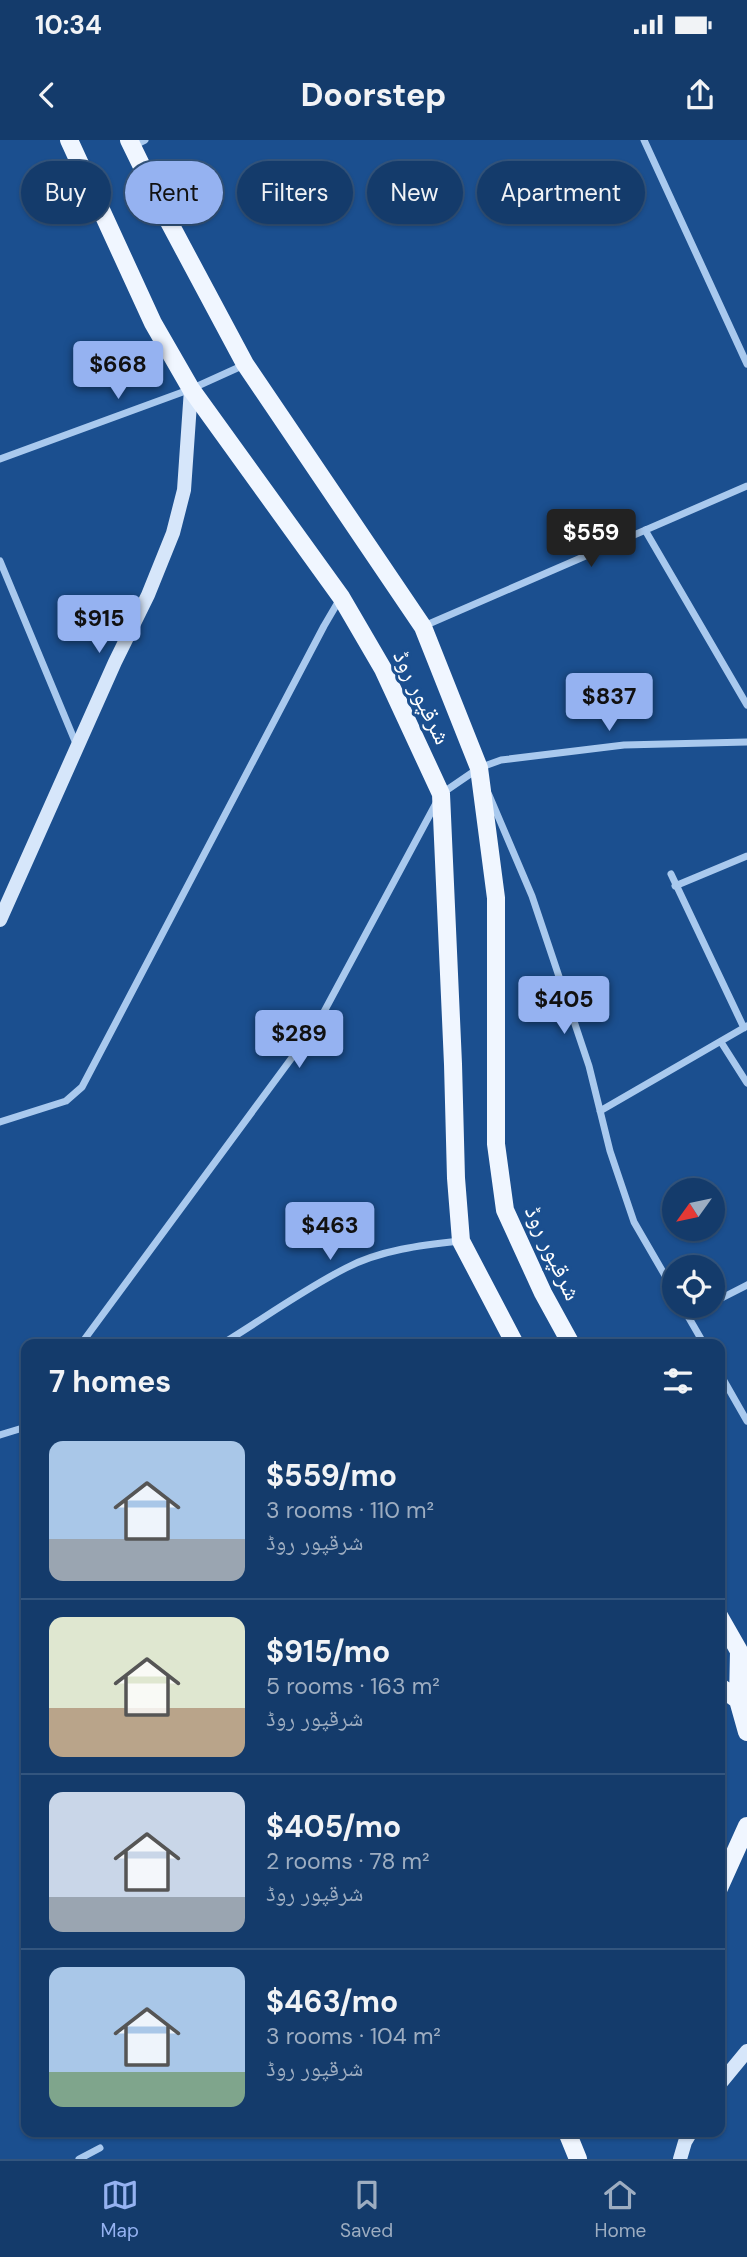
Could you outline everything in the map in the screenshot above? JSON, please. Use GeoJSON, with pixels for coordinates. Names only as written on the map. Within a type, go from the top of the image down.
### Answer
{"type":"FeatureCollection","features":[{"type":"Feature","properties":{"kind":"main road","name":"شرقپور روڈ"},"geometry":{"type":"LineString","coordinates":[[69,140],[153,323],[191,389],[341,597],[383,669],[440,794],[461,1241],[512,1339]]}},
{"type":"Feature","properties":{"kind":"main road","name":"شرقپور روڈ"},"geometry":{"type":"LineString","coordinates":[[135,142],[168,220],[245,364],[423,627],[479,768],[496,898],[496,1144],[505,1210],[543,1293],[568,1339]]}},
{"type":"Feature","properties":{"kind":"main road"},"geometry":{"type":"LineString","coordinates":[[725,1626],[739,1651],[738,1700],[747,1732]]}},
{"type":"Feature","properties":{"kind":"main road"},"geometry":{"type":"LineString","coordinates":[[725,1690],[738,1700]]}},
{"type":"Feature","properties":{"kind":"main road"},"geometry":{"type":"LineString","coordinates":[[725,1875],[747,1826]]}},
{"type":"Feature","properties":{"kind":"main road"},"geometry":{"type":"LineString","coordinates":[[569,2137],[578,2159]]}},
{"type":"Feature","properties":{"kind":"street"},"geometry":{"type":"LineString","coordinates":[[644,140],[747,364]]}},
{"type":"Feature","properties":{"kind":"street"},"geometry":{"type":"LineString","coordinates":[[0,459],[191,389],[245,364]]}},
{"type":"Feature","properties":{"kind":"street"},"geometry":{"type":"LineString","coordinates":[[0,920],[148,595],[173,533],[184,490],[191,389]]}},
{"type":"Feature","properties":{"kind":"street"},"geometry":{"type":"LineString","coordinates":[[423,627],[747,486]]}},
{"type":"Feature","properties":{"kind":"street"},"geometry":{"type":"LineString","coordinates":[[645,530],[747,705]]}},
{"type":"Feature","properties":{"kind":"street"},"geometry":{"type":"LineString","coordinates":[[0,561],[77,747]]}},
{"type":"Feature","properties":{"kind":"street"},"geometry":{"type":"LineString","coordinates":[[0,1122],[66,1101],[82,1087],[341,597]]}},
{"type":"Feature","properties":{"kind":"street"},"geometry":{"type":"LineString","coordinates":[[85,1339],[319,1021],[440,794],[479,768],[501,760],[624,745],[747,742]]}},
{"type":"Feature","properties":{"kind":"street"},"geometry":{"type":"LineString","coordinates":[[479,768],[532,896],[589,1066],[610,1150],[634,1222],[662,1270]]}},
{"type":"Feature","properties":{"kind":"street"},"geometry":{"type":"LineString","coordinates":[[675,886],[747,856]]}},
{"type":"Feature","properties":{"kind":"street"},"geometry":{"type":"LineString","coordinates":[[600,1111],[745,1027],[671,874]]}},
{"type":"Feature","properties":{"kind":"street"},"geometry":{"type":"LineString","coordinates":[[721,1042],[747,1083]]}},
{"type":"Feature","properties":{"kind":"street"},"geometry":{"type":"LineString","coordinates":[[230,1339],[348,1267],[420,1245],[461,1241]]}},
{"type":"Feature","properties":{"kind":"street"},"geometry":{"type":"LineString","coordinates":[[725,1296],[747,1285]]}},
{"type":"Feature","properties":{"kind":"street"},"geometry":{"type":"LineString","coordinates":[[689,1318],[701,1339]]}},
{"type":"Feature","properties":{"kind":"street"},"geometry":{"type":"LineString","coordinates":[[725,1382],[747,1421]]}},
{"type":"Feature","properties":{"kind":"street"},"geometry":{"type":"LineString","coordinates":[[0,1435],[21,1429]]}},
{"type":"Feature","properties":{"kind":"street"},"geometry":{"type":"LineString","coordinates":[[725,2078],[747,2051]]}},
{"type":"Feature","properties":{"kind":"street"},"geometry":{"type":"LineString","coordinates":[[680,2159],[688,2137]]}},
{"type":"Feature","properties":{"kind":"street"},"geometry":{"type":"LineString","coordinates":[[79,2159],[100,2148]]}}]}
